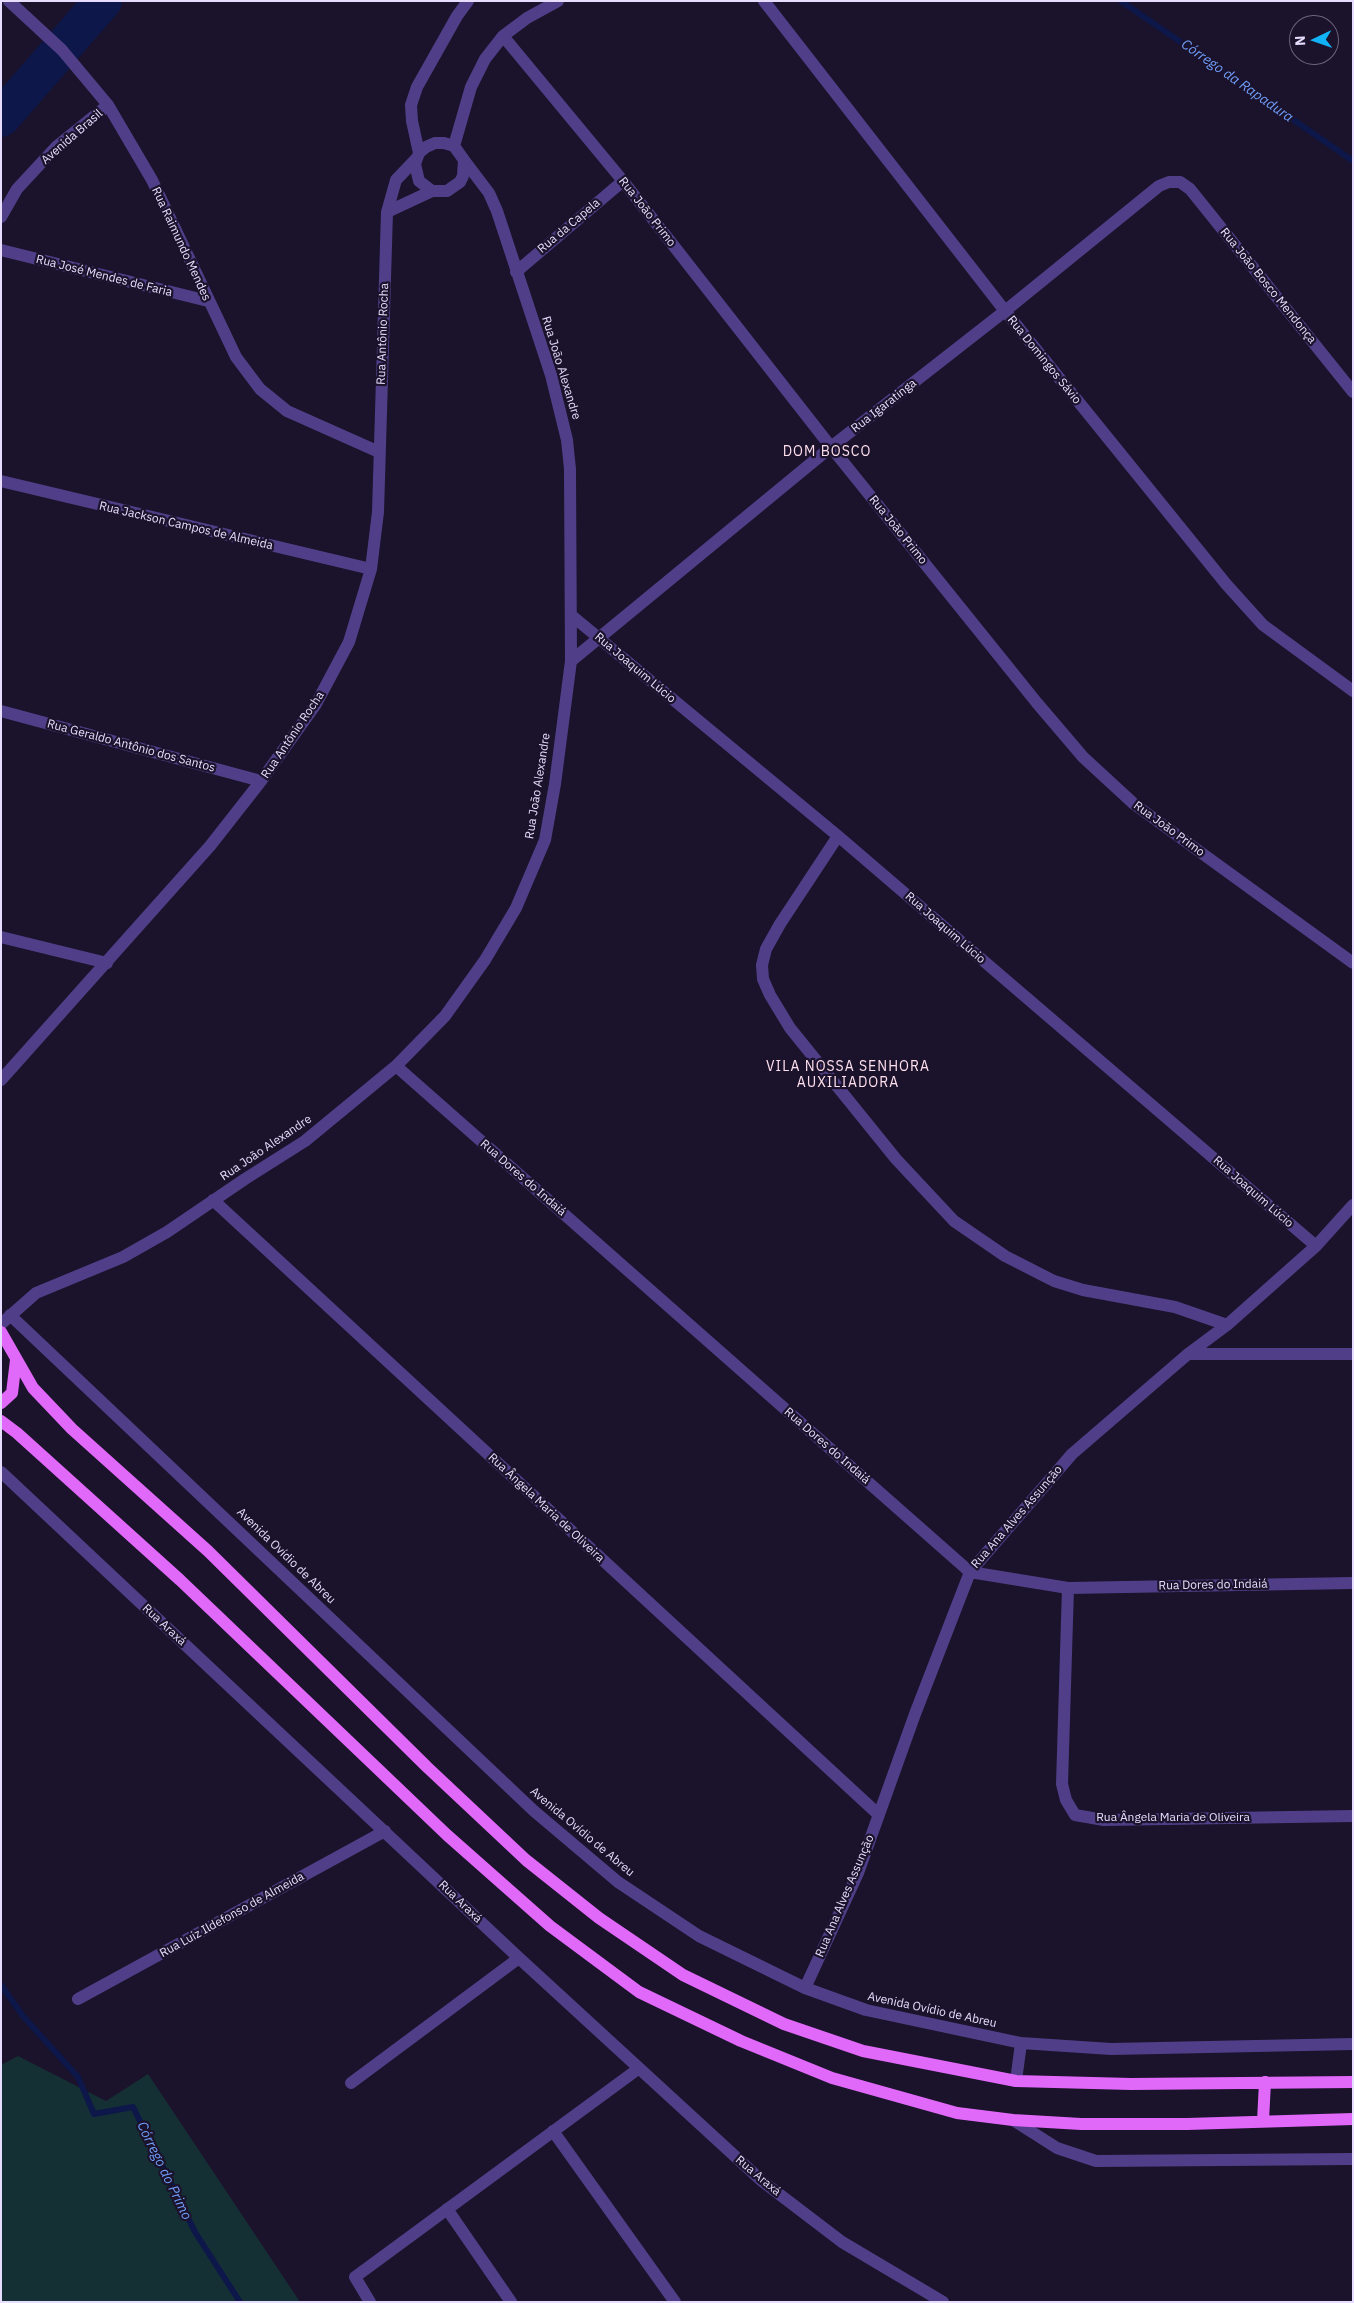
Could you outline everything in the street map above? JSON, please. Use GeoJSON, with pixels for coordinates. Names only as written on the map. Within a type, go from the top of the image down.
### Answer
{"type":"FeatureCollection","features":[{"type":"Feature","properties":{"kind":"main road"},"geometry":{"type":"LineString","coordinates":[[1,1332],[34,1388],[72,1429],[208,1551],[427,1767],[526,1860],[599,1918],[683,1975],[784,2024],[863,2051],[1016,2081],[1132,2084],[1353,2082]]}},
{"type":"Feature","properties":{"kind":"main road"},"geometry":{"type":"LineString","coordinates":[[1,1403],[12,1393],[16,1360]]}},
{"type":"Feature","properties":{"kind":"main road"},"geometry":{"type":"LineString","coordinates":[[1,1421],[17,1433],[180,1580],[454,1842],[550,1926],[639,1992],[740,2041],[832,2078],[957,2113],[1013,2120],[1081,2124],[1187,2124],[1353,2119]]}},
{"type":"Feature","properties":{"kind":"main road"},"geometry":{"type":"LineString","coordinates":[[1263,2121],[1265,2082]]}},
{"type":"Feature","properties":{"kind":"street","name":"Rua Raimundo Mendes"},"geometry":{"type":"LineString","coordinates":[[9,1],[38,27],[86,77],[108,105],[152,180],[236,358],[260,388],[287,411],[379,452]]}},
{"type":"Feature","properties":{"kind":"street"},"geometry":{"type":"LineString","coordinates":[[417,156],[426,147],[434,143],[454,146],[464,160],[463,176],[454,188],[440,192],[432,191],[419,181],[415,170],[417,156],[411,105],[417,87],[457,16],[468,1]]}},
{"type":"Feature","properties":{"kind":"street"},"geometry":{"type":"LineString","coordinates":[[454,146],[471,87],[485,59],[503,36],[528,18],[558,1]]}},
{"type":"Feature","properties":{"kind":"street","name":"Rua Domingos Sávio"},"geometry":{"type":"LineString","coordinates":[[764,1],[1005,311],[1226,584],[1263,625],[1353,691]]}},
{"type":"Feature","properties":{"kind":"street","name":"Rua João Primo"},"geometry":{"type":"LineString","coordinates":[[503,36],[623,181],[831,447],[1036,703],[1083,758],[1134,804],[1353,963]]}},
{"type":"Feature","properties":{"kind":"street","name":"Avenida Brasil"},"geometry":{"type":"LineString","coordinates":[[1,218],[18,189],[56,147],[108,105]]}},
{"type":"Feature","properties":{"kind":"street","name":"Rua Antônio Rocha"},"geometry":{"type":"LineString","coordinates":[[1,1080],[210,846],[261,781],[316,704],[349,642],[371,569],[378,512],[386,212],[396,180],[417,156]]}},
{"type":"Feature","properties":{"kind":"street","name":"Rua João Alexandre"},"geometry":{"type":"LineString","coordinates":[[6,1320],[36,1293],[123,1257],[167,1232],[305,1141],[396,1066],[445,1016],[484,960],[516,908],[545,840],[555,784],[571,661],[570,469],[567,440],[551,375],[489,193],[464,160]]}},
{"type":"Feature","properties":{"kind":"street","name":"Rua da Capela"},"geometry":{"type":"LineString","coordinates":[[516,272],[623,181]]}},
{"type":"Feature","properties":{"kind":"street","name":"Rua Igaratinga"},"geometry":{"type":"LineString","coordinates":[[571,661],[831,447],[1005,311],[1159,186],[1169,182],[1180,182]]}},
{"type":"Feature","properties":{"kind":"street","name":"Rua João Bosco Mendonça"},"geometry":{"type":"LineString","coordinates":[[1180,182],[1190,189],[1353,392]]}},
{"type":"Feature","properties":{"kind":"street"},"geometry":{"type":"LineString","coordinates":[[386,212],[432,191]]}},
{"type":"Feature","properties":{"kind":"street","name":"Rua José Mendes de Faria"},"geometry":{"type":"LineString","coordinates":[[1,250],[208,301]]}},
{"type":"Feature","properties":{"kind":"street","name":"Rua Jackson Campos de Almeida"},"geometry":{"type":"LineString","coordinates":[[1,481],[371,569]]}},
{"type":"Feature","properties":{"kind":"street","name":"Rua Joaquim Lúcio"},"geometry":{"type":"LineString","coordinates":[[571,615],[838,836],[1316,1246]]}},
{"type":"Feature","properties":{"kind":"street","name":"Rua Geraldo Antônio dos Santos"},"geometry":{"type":"LineString","coordinates":[[1,711],[261,781]]}},
{"type":"Feature","properties":{"kind":"street"},"geometry":{"type":"LineString","coordinates":[[838,836],[780,924],[766,949],[762,965],[763,979],[770,995],[790,1028],[896,1159],[954,1221],[998,1251],[1054,1281],[1083,1290],[1175,1307],[1227,1325]]}},
{"type":"Feature","properties":{"kind":"street"},"geometry":{"type":"LineString","coordinates":[[1,937],[107,963]]}},
{"type":"Feature","properties":{"kind":"street","name":"Rua Dores do Indaiá"},"geometry":{"type":"LineString","coordinates":[[396,1066],[970,1572],[1068,1588],[1353,1583]]}},
{"type":"Feature","properties":{"kind":"street","name":"Rua Ângela Maria de Oliveira"},"geometry":{"type":"LineString","coordinates":[[213,1200],[879,1816]]}},
{"type":"Feature","properties":{"kind":"street","name":"Rua Ana Alves Assunção"},"geometry":{"type":"LineString","coordinates":[[805,1988],[858,1873],[970,1572],[1072,1454],[1188,1354],[1227,1325],[1316,1246],[1353,1205]]}},
{"type":"Feature","properties":{"kind":"street","name":"Avenida Ovídio de Abreu"},"geometry":{"type":"LineString","coordinates":[[6,1320],[534,1811],[618,1882],[699,1936],[805,1988],[866,2010],[1021,2044],[1111,2049],[1353,2044]]}},
{"type":"Feature","properties":{"kind":"street"},"geometry":{"type":"LineString","coordinates":[[1188,1354],[1353,1354]]}},
{"type":"Feature","properties":{"kind":"street","name":"Rua Araxá"},"geometry":{"type":"LineString","coordinates":[[1,1472],[638,2069],[762,2181],[842,2242],[943,2302]]}},
{"type":"Feature","properties":{"kind":"street","name":"Rua Ângela Maria de Oliveira"},"geometry":{"type":"LineString","coordinates":[[1068,1588],[1062,1784],[1066,1800],[1075,1815],[1104,1820],[1353,1816]]}},
{"type":"Feature","properties":{"kind":"street","name":"Rua Luiz Ildefonso de Almeida"},"geometry":{"type":"LineString","coordinates":[[78,1999],[385,1831]]}},
{"type":"Feature","properties":{"kind":"street"},"geometry":{"type":"LineString","coordinates":[[351,2084],[519,1958]]}},
{"type":"Feature","properties":{"kind":"street"},"geometry":{"type":"LineString","coordinates":[[1016,2081],[1021,2044]]}},
{"type":"Feature","properties":{"kind":"street"},"geometry":{"type":"LineString","coordinates":[[370,2302],[355,2277],[638,2069]]}},
{"type":"Feature","properties":{"kind":"street"},"geometry":{"type":"LineString","coordinates":[[1013,2120],[1057,2148],[1096,2162],[1353,2159]]}},
{"type":"Feature","properties":{"kind":"street"},"geometry":{"type":"LineString","coordinates":[[553,2131],[675,2302]]}},
{"type":"Feature","properties":{"kind":"street"},"geometry":{"type":"LineString","coordinates":[[447,2209],[511,2302]]}},
{"type":"Feature","properties":{"kind":"green space"},"geometry":{"type":"Polygon","coordinates":[[[18,2056],[106,2101],[148,2074],[300,2302],[1,2302],[1,2065],[18,2056]]]}},
{"type":"Feature","properties":{"kind":"waterway"},"geometry":{"type":"LineString","coordinates":[[1,118],[103,1]]}},
{"type":"Feature","properties":{"kind":"waterway","name":"Córrego da Rapadura"},"geometry":{"type":"LineString","coordinates":[[1121,1],[1353,161]]}},
{"type":"Feature","properties":{"kind":"waterway","name":"Córrego do Primo"},"geometry":{"type":"LineString","coordinates":[[1,1985],[23,2016],[78,2077],[94,2114],[133,2107],[195,2232],[240,2302]]}},
{"type":"Feature","properties":{"kind":"district","name":"DOM BOSCO"},"geometry":{"type":"Point","coordinates":[827,452]}},
{"type":"Feature","properties":{"kind":"district","name":"VILA NOSSA SENHORA AUXILIADORA"},"geometry":{"type":"Point","coordinates":[848,1076]}}]}
